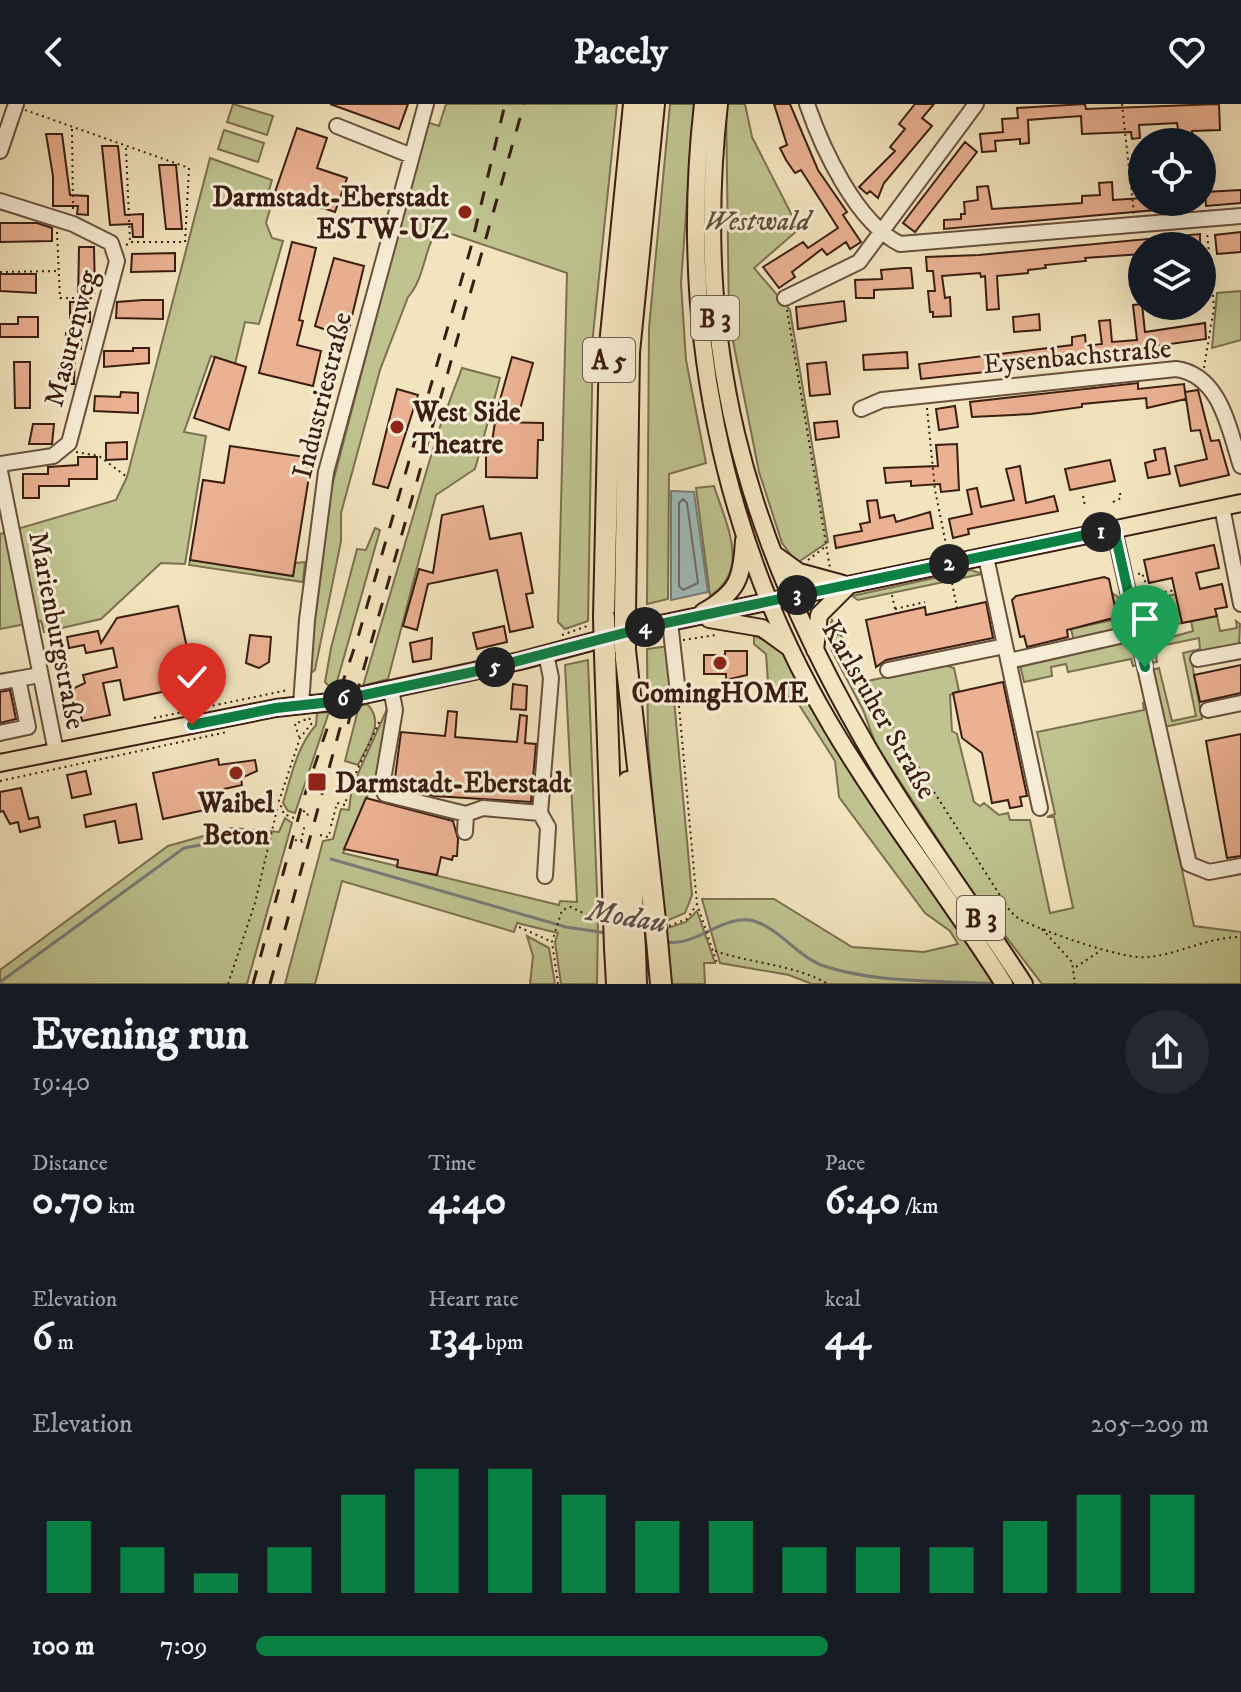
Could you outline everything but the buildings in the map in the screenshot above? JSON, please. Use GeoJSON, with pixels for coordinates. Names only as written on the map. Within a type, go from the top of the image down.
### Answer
{"type":"FeatureCollection","features":[{"type":"Feature","properties":{"kind":"highway","name":"A 5"},"geometry":{"type":"LineString","coordinates":[[615,652],[604,617],[610,345],[634,104]]}},
{"type":"Feature","properties":{"kind":"highway","name":"A 5"},"geometry":{"type":"LineString","coordinates":[[636,984],[615,919],[615,652],[625,612],[629,352],[654,104]]}},
{"type":"Feature","properties":{"kind":"highway"},"geometry":{"type":"LineString","coordinates":[[615,652],[661,924],[658,951],[661,984]]}},
{"type":"Feature","properties":{"kind":"highway","name":"A 5"},"geometry":{"type":"LineString","coordinates":[[617,984],[625,949]]}},
{"type":"Feature","properties":{"kind":"main road","name":"Karlsruher Straße"},"geometry":{"type":"LineString","coordinates":[[703,104],[695,203],[699,318],[717,436],[744,532],[788,647],[855,764],[1000,977]]}},
{"type":"Feature","properties":{"kind":"main road","name":"Karlsruher Straße"},"geometry":{"type":"LineString","coordinates":[[719,104],[711,246],[718,345],[736,443],[772,553],[815,654],[865,744],[1024,984]]}},
{"type":"Feature","properties":{"kind":"main road"},"geometry":{"type":"LineString","coordinates":[[0,763],[296,711],[546,654],[670,622],[1241,503]]}},
{"type":"Feature","properties":{"kind":"main road"},"geometry":{"type":"LineString","coordinates":[[691,618],[718,603],[739,582],[744,532]]}},
{"type":"Feature","properties":{"kind":"main road"},"geometry":{"type":"LineString","coordinates":[[772,553],[799,572],[849,585]]}},
{"type":"Feature","properties":{"kind":"main road"},"geometry":{"type":"LineString","coordinates":[[815,654],[819,615],[849,585]]}},
{"type":"Feature","properties":{"kind":"main road"},"geometry":{"type":"LineString","coordinates":[[691,618],[762,628],[788,647]]}},
{"type":"Feature","properties":{"kind":"street","name":"Industriestraße"},"geometry":{"type":"LineString","coordinates":[[296,711],[326,472],[426,104]]}},
{"type":"Feature","properties":{"kind":"street"},"geometry":{"type":"LineString","coordinates":[[807,104],[820,143],[852,194],[896,242],[909,244],[1241,216]]}},
{"type":"Feature","properties":{"kind":"street"},"geometry":{"type":"LineString","coordinates":[[785,298],[856,265],[976,104]]}},
{"type":"Feature","properties":{"kind":"street"},"geometry":{"type":"LineString","coordinates":[[0,151],[16,105]]}},
{"type":"Feature","properties":{"kind":"street"},"geometry":{"type":"LineString","coordinates":[[337,126],[412,156]]}},
{"type":"Feature","properties":{"kind":"street","name":"Masurenweg"},"geometry":{"type":"LineString","coordinates":[[0,201],[73,224],[111,243],[117,261],[69,443],[53,456],[0,464]]}},
{"type":"Feature","properties":{"kind":"street","name":"Eysenbachstraße"},"geometry":{"type":"LineString","coordinates":[[861,409],[882,400],[1160,369],[1183,370],[1199,377],[1219,402],[1241,466]]}},
{"type":"Feature","properties":{"kind":"street","name":"Marienburgstraße"},"geometry":{"type":"LineString","coordinates":[[0,471],[56,752]]}},
{"type":"Feature","properties":{"kind":"street"},"geometry":{"type":"LineString","coordinates":[[1222,507],[1241,604]]}},
{"type":"Feature","properties":{"kind":"street"},"geometry":{"type":"LineString","coordinates":[[1114,529],[1189,864],[1209,872],[1241,866]]}},
{"type":"Feature","properties":{"kind":"street"},"geometry":{"type":"LineString","coordinates":[[986,557],[1040,808]]}},
{"type":"Feature","properties":{"kind":"street"},"geometry":{"type":"LineString","coordinates":[[670,622],[675,640],[678,693]]}},
{"type":"Feature","properties":{"kind":"street"},"geometry":{"type":"LineString","coordinates":[[1009,661],[1137,632]]}},
{"type":"Feature","properties":{"kind":"street"},"geometry":{"type":"LineString","coordinates":[[888,670],[1005,646]]}},
{"type":"Feature","properties":{"kind":"street"},"geometry":{"type":"LineString","coordinates":[[1198,659],[1241,651]]}},
{"type":"Feature","properties":{"kind":"street"},"geometry":{"type":"LineString","coordinates":[[545,876],[548,827],[540,813],[551,678],[546,654]]}},
{"type":"Feature","properties":{"kind":"street"},"geometry":{"type":"LineString","coordinates":[[0,682],[40,675]]}},
{"type":"Feature","properties":{"kind":"street"},"geometry":{"type":"LineString","coordinates":[[0,733],[28,727],[18,679]]}},
{"type":"Feature","properties":{"kind":"street"},"geometry":{"type":"LineString","coordinates":[[391,689],[395,710],[383,790],[394,799],[466,814],[483,808],[540,813]]}},
{"type":"Feature","properties":{"kind":"street"},"geometry":{"type":"LineString","coordinates":[[1208,710],[1241,703]]}},
{"type":"Feature","properties":{"kind":"street"},"geometry":{"type":"LineString","coordinates":[[465,832],[466,814]]}},
{"type":"Feature","properties":{"kind":"path"},"geometry":{"type":"LineString","coordinates":[[1122,104],[1135,225]]}},
{"type":"Feature","properties":{"kind":"path"},"geometry":{"type":"LineString","coordinates":[[16,105],[189,168],[185,242],[130,242],[116,252]]}},
{"type":"Feature","properties":{"kind":"path"},"geometry":{"type":"LineString","coordinates":[[72,126],[73,224]]}},
{"type":"Feature","properties":{"kind":"path"},"geometry":{"type":"LineString","coordinates":[[126,145],[130,242]]}},
{"type":"Feature","properties":{"kind":"path"},"geometry":{"type":"LineString","coordinates":[[56,219],[60,298],[108,298]]}},
{"type":"Feature","properties":{"kind":"path"},"geometry":{"type":"LineString","coordinates":[[1199,377],[1206,363],[1214,307],[1206,219]]}},
{"type":"Feature","properties":{"kind":"path"},"geometry":{"type":"LineString","coordinates":[[0,272],[59,271]]}},
{"type":"Feature","properties":{"kind":"path"},"geometry":{"type":"LineString","coordinates":[[785,298],[831,574]]}},
{"type":"Feature","properties":{"kind":"path"},"geometry":{"type":"LineString","coordinates":[[926,395],[935,490],[947,549]]}},
{"type":"Feature","properties":{"kind":"path"},"geometry":{"type":"LineString","coordinates":[[63,450],[99,456],[127,477]]}},
{"type":"Feature","properties":{"kind":"path"},"geometry":{"type":"LineString","coordinates":[[1113,502],[1121,498],[1120,493]]}},
{"type":"Feature","properties":{"kind":"path"},"geometry":{"type":"LineString","coordinates":[[1083,496],[1085,506]]}},
{"type":"Feature","properties":{"kind":"path"},"geometry":{"type":"LineString","coordinates":[[803,567],[827,547]]}},
{"type":"Feature","properties":{"kind":"path"},"geometry":{"type":"LineString","coordinates":[[1125,576],[1142,573],[1148,596],[1175,590]]}},
{"type":"Feature","properties":{"kind":"path"},"geometry":{"type":"LineString","coordinates":[[952,583],[957,608]]}},
{"type":"Feature","properties":{"kind":"path"},"geometry":{"type":"LineString","coordinates":[[892,595],[895,611],[925,602]]}},
{"type":"Feature","properties":{"kind":"path"},"geometry":{"type":"LineString","coordinates":[[836,627],[855,668],[1010,911],[1019,919],[1102,950],[1147,958],[1211,940],[1241,937]]}},
{"type":"Feature","properties":{"kind":"path"},"geometry":{"type":"LineString","coordinates":[[675,640],[724,633]]}},
{"type":"Feature","properties":{"kind":"path"},"geometry":{"type":"LineString","coordinates":[[145,720],[285,691]]}},
{"type":"Feature","properties":{"kind":"path"},"geometry":{"type":"LineString","coordinates":[[678,693],[697,904],[717,963]]}},
{"type":"Feature","properties":{"kind":"path"},"geometry":{"type":"LineString","coordinates":[[296,711],[295,724],[300,738]]}},
{"type":"Feature","properties":{"kind":"path"},"geometry":{"type":"LineString","coordinates":[[331,826],[337,803],[345,805],[381,714]]}},
{"type":"Feature","properties":{"kind":"path"},"geometry":{"type":"LineString","coordinates":[[228,984],[255,903],[278,805],[300,738],[312,721],[295,724]]}},
{"type":"Feature","properties":{"kind":"path"},"geometry":{"type":"LineString","coordinates":[[0,781],[210,736]]}},
{"type":"Feature","properties":{"kind":"path"},"geometry":{"type":"LineString","coordinates":[[278,805],[294,818]]}},
{"type":"Feature","properties":{"kind":"path"},"geometry":{"type":"LineString","coordinates":[[327,807],[336,809]]}},
{"type":"Feature","properties":{"kind":"path"},"geometry":{"type":"LineString","coordinates":[[303,811],[314,815]]}},
{"type":"Feature","properties":{"kind":"path"},"geometry":{"type":"LineString","coordinates":[[301,841],[305,824]]}},
{"type":"Feature","properties":{"kind":"path"},"geometry":{"type":"LineString","coordinates":[[320,835],[328,837],[330,832]]}},
{"type":"Feature","properties":{"kind":"path"},"geometry":{"type":"LineString","coordinates":[[295,840],[306,843]]}},
{"type":"Feature","properties":{"kind":"path"},"geometry":{"type":"LineString","coordinates":[[661,924],[687,919],[697,904]]}},
{"type":"Feature","properties":{"kind":"path"},"geometry":{"type":"LineString","coordinates":[[558,984],[552,942],[561,914],[571,907],[615,919]]}},
{"type":"Feature","properties":{"kind":"path"},"geometry":{"type":"LineString","coordinates":[[519,927],[552,942]]}},
{"type":"Feature","properties":{"kind":"path"},"geometry":{"type":"LineString","coordinates":[[1042,928],[1062,948],[1075,968],[1075,984]]}},
{"type":"Feature","properties":{"kind":"path"},"geometry":{"type":"LineString","coordinates":[[714,950],[757,963],[791,967],[828,984]]}},
{"type":"Feature","properties":{"kind":"path"},"geometry":{"type":"LineString","coordinates":[[1075,968],[1086,957],[1102,950]]}},
{"type":"Feature","properties":{"kind":"green space"},"geometry":{"type":"Polygon","coordinates":[[[233,104],[273,116],[267,135],[227,122],[233,104]]]}},
{"type":"Feature","properties":{"kind":"green space"},"geometry":{"type":"Polygon","coordinates":[[[446,104],[617,104],[593,335],[588,621],[565,629],[558,622],[567,273],[437,229],[380,370],[341,513],[341,541],[315,670],[308,675],[332,486],[427,122],[439,126],[446,104]]]}},
{"type":"Feature","properties":{"kind":"green space","name":"Westwald"},"geometry":{"type":"Polygon","coordinates":[[[670,104],[694,104],[681,283],[686,360],[706,463],[669,474],[668,599],[647,604],[649,328],[670,104]]]}},
{"type":"Feature","properties":{"kind":"green space","name":"Westwald"},"geometry":{"type":"Polygon","coordinates":[[[726,104],[745,104],[752,137],[799,229],[754,268],[790,310],[828,542],[797,563],[782,543],[759,472],[729,321],[726,104]]]}},
{"type":"Feature","properties":{"kind":"green space"},"geometry":{"type":"Polygon","coordinates":[[[224,130],[264,143],[258,162],[218,149],[224,130]]]}},
{"type":"Feature","properties":{"kind":"green space"},"geometry":{"type":"Polygon","coordinates":[[[210,158],[272,180],[269,190],[275,192],[266,223],[272,238],[283,241],[259,324],[245,322],[235,364],[211,356],[184,432],[206,436],[185,564],[161,563],[101,619],[44,632],[41,621],[0,629],[0,534],[116,500],[127,477],[210,158]]]}},
{"type":"Feature","properties":{"kind":"green space"},"geometry":{"type":"Polygon","coordinates":[[[1241,291],[1241,340],[1212,348],[1216,320],[1217,293],[1241,291]]]}},
{"type":"Feature","properties":{"kind":"green space"},"geometry":{"type":"Polygon","coordinates":[[[462,368],[500,378],[475,469],[436,495],[388,679],[363,686],[438,432],[462,368]]]}},
{"type":"Feature","properties":{"kind":"green space"},"geometry":{"type":"Polygon","coordinates":[[[714,486],[729,531],[732,560],[730,573],[710,596],[696,488],[714,486]]]}},
{"type":"Feature","properties":{"kind":"green space"},"geometry":{"type":"Polygon","coordinates":[[[375,528],[380,530],[334,692],[325,682],[331,648],[357,549],[366,550],[375,528]]]}},
{"type":"Feature","properties":{"kind":"green space"},"geometry":{"type":"Polygon","coordinates":[[[190,560],[293,576],[295,563],[305,562],[303,582],[189,565],[190,560]]]}},
{"type":"Feature","properties":{"kind":"green space"},"geometry":{"type":"Polygon","coordinates":[[[971,570],[982,574],[858,600],[852,596],[971,570]]]}},
{"type":"Feature","properties":{"kind":"green space"},"geometry":{"type":"Polygon","coordinates":[[[1112,593],[1121,599],[1126,620],[1122,629],[1074,641],[1071,629],[1117,619],[1112,593]]]}},
{"type":"Feature","properties":{"kind":"green space"},"geometry":{"type":"Polygon","coordinates":[[[1176,594],[1182,623],[1144,631],[1138,603],[1176,594]]]}},
{"type":"Feature","properties":{"kind":"green space"},"geometry":{"type":"Polygon","coordinates":[[[1217,616],[1220,631],[1237,628],[1236,621],[1240,624],[1239,645],[1191,658],[1202,719],[1164,727],[1152,670],[1159,668],[1172,721],[1196,716],[1183,653],[1200,649],[1199,638],[1155,647],[1157,662],[1151,663],[1147,644],[1193,631],[1191,621],[1217,616]]]}},
{"type":"Feature","properties":{"kind":"green space"},"geometry":{"type":"Polygon","coordinates":[[[832,620],[867,681],[944,665],[954,668],[959,691],[950,695],[952,731],[957,734],[974,802],[980,806],[984,803],[999,815],[1008,813],[1010,820],[1030,820],[1050,913],[1073,908],[1054,817],[1047,817],[1055,814],[1037,732],[1144,710],[1143,703],[1146,702],[1194,926],[1241,932],[1241,984],[1042,984],[975,896],[876,745],[863,710],[831,649],[827,637],[832,620]]]}},
{"type":"Feature","properties":{"kind":"green space"},"geometry":{"type":"Polygon","coordinates":[[[754,636],[779,645],[841,756],[994,984],[812,984],[789,975],[720,963],[702,899],[774,899],[852,947],[924,952],[958,944],[950,931],[925,913],[839,797],[835,761],[794,697],[769,696],[766,654],[754,644],[754,636]]]}},
{"type":"Feature","properties":{"kind":"green space"},"geometry":{"type":"Polygon","coordinates":[[[1130,640],[1137,665],[1133,666],[1131,659],[1068,672],[1066,664],[1051,667],[1052,676],[1024,682],[1020,665],[1130,640]]]}},
{"type":"Feature","properties":{"kind":"green space"},"geometry":{"type":"Polygon","coordinates":[[[669,646],[692,895],[685,913],[664,922],[648,744],[647,649],[669,646]]]}},
{"type":"Feature","properties":{"kind":"green space"},"geometry":{"type":"Polygon","coordinates":[[[588,660],[598,918],[597,984],[561,984],[555,942],[558,933],[517,923],[514,932],[342,881],[315,984],[285,984],[323,841],[333,839],[341,809],[349,810],[352,787],[387,709],[391,710],[381,764],[343,853],[559,905],[560,901],[577,902],[565,665],[588,660]]]}},
{"type":"Feature","properties":{"kind":"green space"},"geometry":{"type":"Polygon","coordinates":[[[367,704],[375,718],[375,726],[358,765],[345,761],[359,706],[367,704]]]}},
{"type":"Feature","properties":{"kind":"green space"},"geometry":{"type":"Polygon","coordinates":[[[329,712],[295,813],[288,811],[283,803],[299,752],[316,725],[317,713],[329,712]]]}},
{"type":"Feature","properties":{"kind":"green space"},"geometry":{"type":"Polygon","coordinates":[[[285,818],[292,823],[247,984],[0,984],[0,970],[168,846],[232,828],[279,832],[285,818]]]}},
{"type":"Feature","properties":{"kind":"green space"},"geometry":{"type":"Polygon","coordinates":[[[697,911],[715,963],[704,963],[705,984],[670,984],[665,929],[686,922],[697,911]]]}},
{"type":"Feature","properties":{"kind":"green space"},"geometry":{"type":"Polygon","coordinates":[[[527,936],[549,948],[555,984],[530,984],[533,956],[527,936]]]}},
{"type":"Feature","properties":{"kind":"water"},"geometry":{"type":"Polygon","coordinates":[[[671,491],[694,492],[708,592],[671,600],[671,491]]]}},
{"type":"Feature","properties":{"kind":"waterway","name":"Modau"},"geometry":{"type":"LineString","coordinates":[[0,982],[184,848],[216,842],[268,846]]}},
{"type":"Feature","properties":{"kind":"waterway","name":"Modau"},"geometry":{"type":"LineString","coordinates":[[331,859],[566,927],[607,933]]}},
{"type":"Feature","properties":{"kind":"waterway","name":"Modau"},"geometry":{"type":"LineString","coordinates":[[666,942],[689,940],[732,922],[754,921],[772,930],[812,961],[842,971],[908,980],[998,984]]}},
{"type":"Feature","properties":{"kind":"railway"},"geometry":{"type":"LineString","coordinates":[[253,984],[304,797],[358,637],[471,247],[505,104]]}},
{"type":"Feature","properties":{"kind":"railway"},"geometry":{"type":"LineString","coordinates":[[348,724],[524,104]]}},
{"type":"Feature","properties":{"kind":"railway"},"geometry":{"type":"LineString","coordinates":[[270,984],[345,710]]}},
{"type":"Feature","properties":{"kind":"place","name":"Darmstadt-Eberstadt ESTW-UZ"},"geometry":{"type":"Point","coordinates":[465,212]}},
{"type":"Feature","properties":{"kind":"place","name":"West Side Theatre"},"geometry":{"type":"Point","coordinates":[397,427]}},
{"type":"Feature","properties":{"kind":"place","name":"ComingHOME"},"geometry":{"type":"Point","coordinates":[720,663]}},
{"type":"Feature","properties":{"kind":"place","name":"Waibel Beton"},"geometry":{"type":"Point","coordinates":[236,773]}},
{"type":"Feature","properties":{"kind":"place","name":"Darmstadt-Eberstadt"},"geometry":{"type":"Point","coordinates":[317,782]}},
{"type":"Feature","properties":{"kind":"route"},"geometry":{"type":"LineString","coordinates":[[192,725],[276,708],[331,702],[487,669],[588,640],[1114,529],[1145,667]]}}]}
